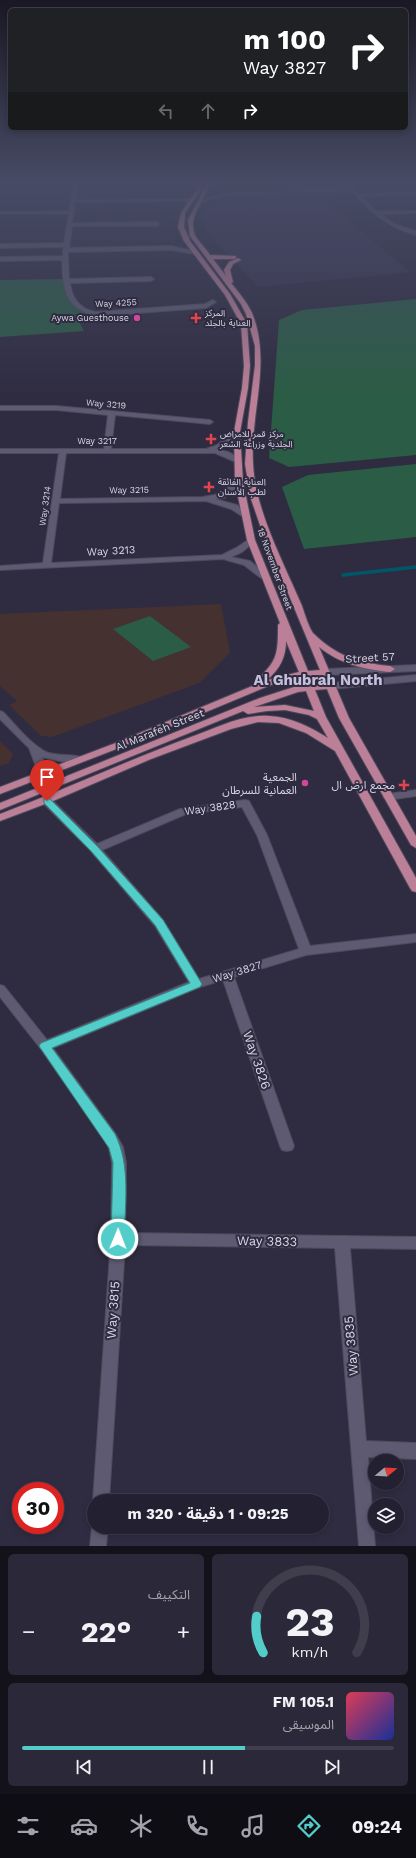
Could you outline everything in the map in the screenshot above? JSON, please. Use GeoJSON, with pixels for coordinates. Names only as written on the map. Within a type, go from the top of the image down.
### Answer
{"type":"FeatureCollection","features":[{"type":"Feature","properties":{"kind":"main road","name":"18 November Street"},"geometry":{"type":"LineString","coordinates":[[196,253],[228,295],[244,324],[247,366],[245,388],[236,432],[239,482],[251,540],[308,688],[321,717],[416,888]]}},
{"type":"Feature","properties":{"kind":"main road","name":"18 November Street"},"geometry":{"type":"LineString","coordinates":[[205,253],[232,288],[249,314],[258,346],[258,364],[249,450],[255,499],[344,718],[416,845]]}},
{"type":"Feature","properties":{"kind":"main road"},"geometry":{"type":"LineString","coordinates":[[207,256],[236,259],[226,270],[232,288]]}},
{"type":"Feature","properties":{"kind":"main road"},"geometry":{"type":"LineString","coordinates":[[244,692],[272,673],[280,662],[282,619]]}},
{"type":"Feature","properties":{"kind":"main road"},"geometry":{"type":"LineString","coordinates":[[309,634],[342,660],[356,665],[390,669]]}},
{"type":"Feature","properties":{"kind":"main road","name":"Al Marafeh Street"},"geometry":{"type":"LineString","coordinates":[[0,791],[275,680],[303,674],[326,672]]}},
{"type":"Feature","properties":{"kind":"main road","name":"Al Marafeh Street"},"geometry":{"type":"LineString","coordinates":[[0,807],[282,693],[308,688],[331,686]]}},
{"type":"Feature","properties":{"kind":"main road"},"geometry":{"type":"LineString","coordinates":[[224,717],[257,709],[274,707],[306,710],[321,717]]}},
{"type":"Feature","properties":{"kind":"main road"},"geometry":{"type":"LineString","coordinates":[[0,818],[47,801],[174,747],[242,722],[258,719],[273,720],[300,726],[337,748]]}},
{"type":"Feature","properties":{"kind":"street","name":"Way 4255"},"geometry":{"type":"LineString","coordinates":[[65,253],[66,281],[70,296],[81,309],[88,313],[96,314],[206,306],[213,302]]}},
{"type":"Feature","properties":{"kind":"street"},"geometry":{"type":"LineString","coordinates":[[0,259],[65,258]]}},
{"type":"Feature","properties":{"kind":"street"},"geometry":{"type":"LineString","coordinates":[[66,281],[151,279]]}},
{"type":"Feature","properties":{"kind":"street","name":"Way 3219"},"geometry":{"type":"LineString","coordinates":[[0,408],[56,408],[210,422]]}},
{"type":"Feature","properties":{"kind":"street"},"geometry":{"type":"LineString","coordinates":[[107,450],[112,413]]}},
{"type":"Feature","properties":{"kind":"street","name":"Way 3217"},"geometry":{"type":"LineString","coordinates":[[195,450],[219,446],[236,432]]}},
{"type":"Feature","properties":{"kind":"street","name":"Way 3214"},"geometry":{"type":"LineString","coordinates":[[47,565],[63,450]]}},
{"type":"Feature","properties":{"kind":"street","name":"Way 3217"},"geometry":{"type":"LineString","coordinates":[[0,451],[195,450],[215,451],[238,461]]}},
{"type":"Feature","properties":{"kind":"street","name":"Way 3215"},"geometry":{"type":"LineString","coordinates":[[55,501],[203,499],[221,496],[239,482]]}},
{"type":"Feature","properties":{"kind":"street","name":"Way 3215"},"geometry":{"type":"LineString","coordinates":[[203,499],[221,502],[234,507],[245,516]]}},
{"type":"Feature","properties":{"kind":"street","name":"Way 3213"},"geometry":{"type":"LineString","coordinates":[[223,557],[239,550],[251,540]]}},
{"type":"Feature","properties":{"kind":"street","name":"Way 3213"},"geometry":{"type":"LineString","coordinates":[[0,568],[223,557],[247,564],[264,576]]}},
{"type":"Feature","properties":{"kind":"street","name":"Street 57"},"geometry":{"type":"LineString","coordinates":[[326,672],[416,668]]}},
{"type":"Feature","properties":{"kind":"street"},"geometry":{"type":"LineString","coordinates":[[331,686],[416,678]]}},
{"type":"Feature","properties":{"kind":"street"},"geometry":{"type":"LineString","coordinates":[[0,714],[33,747],[52,757],[80,760]]}},
{"type":"Feature","properties":{"kind":"street"},"geometry":{"type":"LineString","coordinates":[[33,747],[40,764],[36,776]]}},
{"type":"Feature","properties":{"kind":"street"},"geometry":{"type":"LineString","coordinates":[[388,797],[416,793]]}},
{"type":"Feature","properties":{"kind":"street"},"geometry":{"type":"LineString","coordinates":[[47,801],[95,849],[159,923],[196,984]]}},
{"type":"Feature","properties":{"kind":"street","name":"Way 3828"},"geometry":{"type":"LineString","coordinates":[[95,849],[184,810],[245,804],[262,835],[306,952]]}},
{"type":"Feature","properties":{"kind":"street","name":"Way 3827"},"geometry":{"type":"LineString","coordinates":[[45,1046],[196,984],[306,952],[416,938]]}},
{"type":"Feature","properties":{"kind":"street","name":"Way 3826"},"geometry":{"type":"LineString","coordinates":[[227,975],[286,1146]]}},
{"type":"Feature","properties":{"kind":"street","name":"Way 3815"},"geometry":{"type":"LineString","coordinates":[[0,989],[45,1046],[110,1137],[116,1148],[119,1163],[118,1239],[101,1494]]}},
{"type":"Feature","properties":{"kind":"street","name":"Way 3833"},"geometry":{"type":"LineString","coordinates":[[118,1239],[416,1243]]}},
{"type":"Feature","properties":{"kind":"street","name":"Way 3835"},"geometry":{"type":"LineString","coordinates":[[342,1242],[367,1546]]}},
{"type":"Feature","properties":{"kind":"street"},"geometry":{"type":"LineString","coordinates":[[359,1450],[416,1451]]}},
{"type":"Feature","properties":{"kind":"street"},"geometry":{"type":"LineString","coordinates":[[98,1546],[99,1534]]}},
{"type":"Feature","properties":{"kind":"shaded area"},"geometry":{"type":"Polygon","coordinates":[[[227,253],[388,253],[410,272],[258,287],[227,253]]]}},
{"type":"Feature","properties":{"kind":"shaded area"},"geometry":{"type":"Polygon","coordinates":[[[221,604],[230,653],[199,683],[52,737],[41,736],[9,705],[17,701],[0,686],[0,614],[221,604]]]}},
{"type":"Feature","properties":{"kind":"shaded area"},"geometry":{"type":"Polygon","coordinates":[[[0,741],[13,754],[9,763],[2,766],[0,765],[0,741]]]}},
{"type":"Feature","properties":{"kind":"green space"},"geometry":{"type":"Polygon","coordinates":[[[63,279],[80,309],[87,313],[75,314],[84,331],[0,337],[0,280],[63,279]]]}},
{"type":"Feature","properties":{"kind":"green space"},"geometry":{"type":"Polygon","coordinates":[[[416,299],[416,455],[289,467],[269,458],[279,320],[302,310],[416,299]]]}},
{"type":"Feature","properties":{"kind":"green space"},"geometry":{"type":"Polygon","coordinates":[[[416,464],[416,537],[304,549],[282,487],[308,475],[416,464]]]}},
{"type":"Feature","properties":{"kind":"green space"},"geometry":{"type":"Polygon","coordinates":[[[150,616],[191,647],[153,661],[113,629],[150,616]]]}},
{"type":"Feature","properties":{"kind":"waterway"},"geometry":{"type":"LineString","coordinates":[[343,575],[416,567]]}},
{"type":"Feature","properties":{"kind":"place","name":"Aywa Guesthouse"},"geometry":{"type":"Point","coordinates":[137,318]}},
{"type":"Feature","properties":{"kind":"place","name":"المركز العناية بالجلد"},"geometry":{"type":"Point","coordinates":[196,318]}},
{"type":"Feature","properties":{"kind":"place","name":"مركز قمر للامراض الجلدية وزراعة الشعر"},"geometry":{"type":"Point","coordinates":[211,439]}},
{"type":"Feature","properties":{"kind":"place","name":"العناية الفائقة لطب الأسنان"},"geometry":{"type":"Point","coordinates":[209,487]}},
{"type":"Feature","properties":{"kind":"place","name":"الجمعية العمانية للسرطان"},"geometry":{"type":"Point","coordinates":[305,783]}},
{"type":"Feature","properties":{"kind":"place","name":"مجمع ارض ال"},"geometry":{"type":"Point","coordinates":[404,785]}},
{"type":"Feature","properties":{"kind":"district","name":"Al Ghubrah North"},"geometry":{"type":"Point","coordinates":[318,680]}},
{"type":"Feature","properties":{"kind":"route"},"geometry":{"type":"LineString","coordinates":[[47,801],[95,849],[159,923],[196,984],[45,1046],[110,1137],[116,1148],[119,1163],[118,1239]]}}]}
